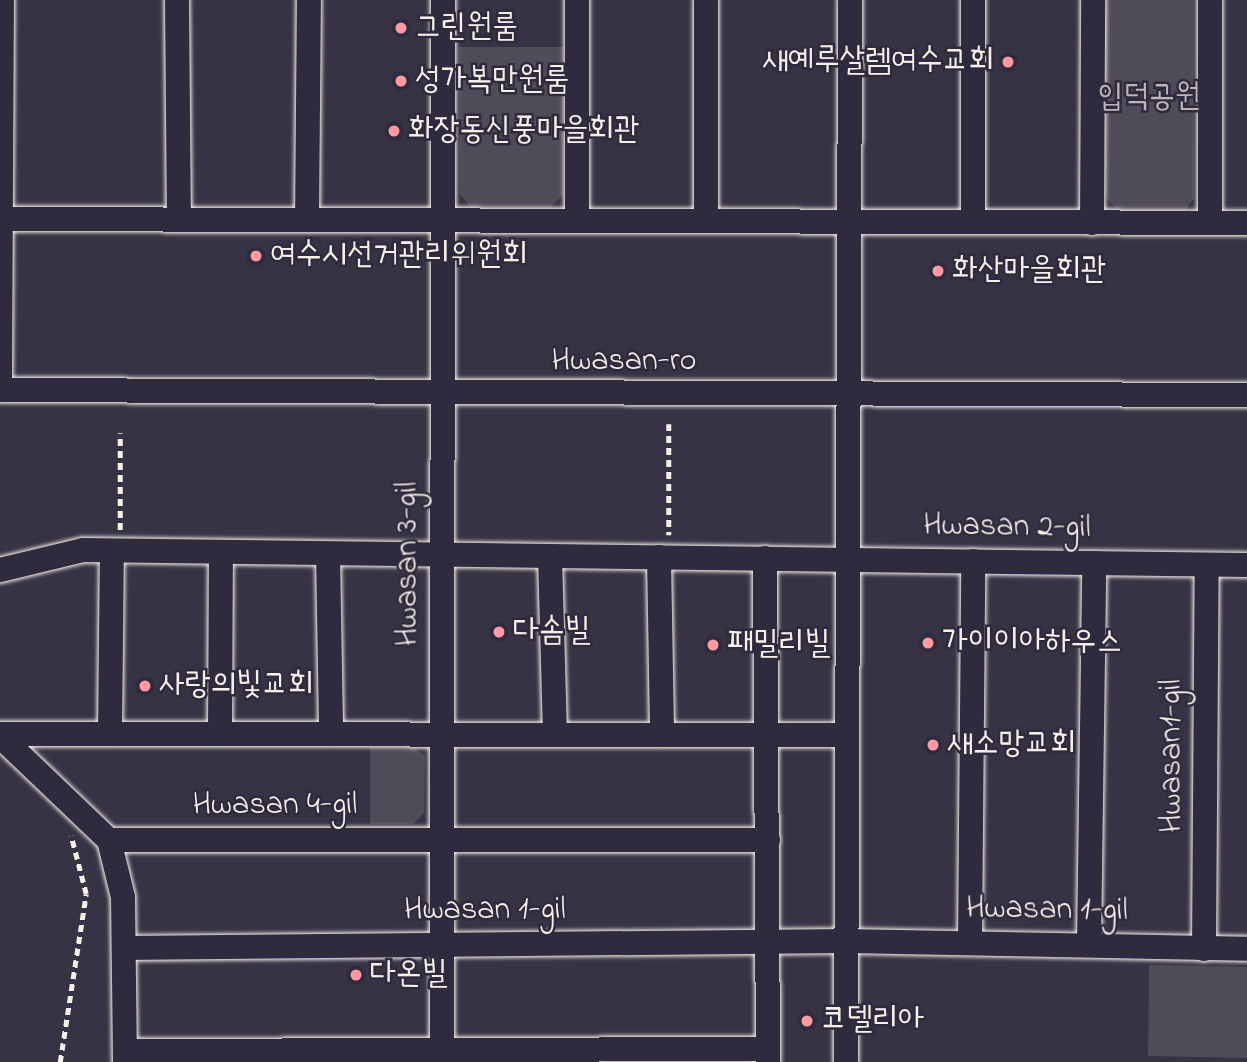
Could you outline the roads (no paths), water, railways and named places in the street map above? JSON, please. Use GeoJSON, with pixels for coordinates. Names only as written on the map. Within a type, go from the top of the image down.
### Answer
{"type":"FeatureCollection","features":[{"type":"Feature","properties":{"kind":"street"},"geometry":{"type":"LineString","coordinates":[[0,377],[2,0]]}},
{"type":"Feature","properties":{"kind":"street"},"geometry":{"type":"LineString","coordinates":[[177,0],[179,220]]}},
{"type":"Feature","properties":{"kind":"street"},"geometry":{"type":"LineString","coordinates":[[307,220],[309,0]]}},
{"type":"Feature","properties":{"kind":"street","name":"Hwasan 3-gil"},"geometry":{"type":"LineString","coordinates":[[442,1056],[443,0]]}},
{"type":"Feature","properties":{"kind":"street"},"geometry":{"type":"LineString","coordinates":[[577,0],[577,221]]}},
{"type":"Feature","properties":{"kind":"street"},"geometry":{"type":"LineString","coordinates":[[706,0],[706,221]]}},
{"type":"Feature","properties":{"kind":"street"},"geometry":{"type":"LineString","coordinates":[[846,1062],[849,0]]}},
{"type":"Feature","properties":{"kind":"street"},"geometry":{"type":"LineString","coordinates":[[973,0],[973,222]]}},
{"type":"Feature","properties":{"kind":"street"},"geometry":{"type":"LineString","coordinates":[[1091,223],[1093,0]]}},
{"type":"Feature","properties":{"kind":"street"},"geometry":{"type":"LineString","coordinates":[[1210,0],[1210,223]]}},
{"type":"Feature","properties":{"kind":"street"},"geometry":{"type":"LineString","coordinates":[[1,219],[1247,223]]}},
{"type":"Feature","properties":{"kind":"street","name":"Hwasan-ro"},"geometry":{"type":"LineString","coordinates":[[0,390],[846,397],[1247,395]]}},
{"type":"Feature","properties":{"kind":"street","name":"Hwasan 2-gil"},"geometry":{"type":"LineString","coordinates":[[0,570],[71,551],[847,558],[1247,565]]}},
{"type":"Feature","properties":{"kind":"street"},"geometry":{"type":"LineString","coordinates":[[110,734],[116,552]]}},
{"type":"Feature","properties":{"kind":"street"},"geometry":{"type":"LineString","coordinates":[[220,734],[221,552]]}},
{"type":"Feature","properties":{"kind":"street"},"geometry":{"type":"LineString","coordinates":[[328,554],[331,734]]}},
{"type":"Feature","properties":{"kind":"street"},"geometry":{"type":"LineString","coordinates":[[550,556],[555,734]]}},
{"type":"Feature","properties":{"kind":"street"},"geometry":{"type":"LineString","coordinates":[[662,735],[664,557]]}},
{"type":"Feature","properties":{"kind":"street"},"geometry":{"type":"LineString","coordinates":[[0,735],[109,841],[123,897],[125,1057],[768,1055],[765,558]]}},
{"type":"Feature","properties":{"kind":"street"},"geometry":{"type":"LineString","coordinates":[[970,942],[973,561]]}},
{"type":"Feature","properties":{"kind":"street"},"geometry":{"type":"LineString","coordinates":[[1089,944],[1094,563]]}},
{"type":"Feature","properties":{"kind":"street","name":"Hwasan1-gil"},"geometry":{"type":"LineString","coordinates":[[1204,948],[1207,565]]}},
{"type":"Feature","properties":{"kind":"street"},"geometry":{"type":"LineString","coordinates":[[0,735],[846,735]]}},
{"type":"Feature","properties":{"kind":"street"},"geometry":{"type":"LineString","coordinates":[[442,838],[768,840]]}},
{"type":"Feature","properties":{"kind":"street","name":"Hwasan 4-gil"},"geometry":{"type":"LineString","coordinates":[[109,841],[442,838]]}},
{"type":"Feature","properties":{"kind":"street","name":"Hwasan 1-gil"},"geometry":{"type":"LineString","coordinates":[[124,948],[846,941],[1247,949]]}},
{"type":"Feature","properties":{"kind":"place","name":"그린원룸"},"geometry":{"type":"Point","coordinates":[401,28]}},
{"type":"Feature","properties":{"kind":"place","name":"새예루살렘여수교회"},"geometry":{"type":"Point","coordinates":[1008,62]}},
{"type":"Feature","properties":{"kind":"place","name":"성가복만원룸"},"geometry":{"type":"Point","coordinates":[401,81]}},
{"type":"Feature","properties":{"kind":"place","name":"화장동신풍마을회관"},"geometry":{"type":"Point","coordinates":[394,131]}},
{"type":"Feature","properties":{"kind":"place","name":"여수시선거관리위원회"},"geometry":{"type":"Point","coordinates":[256,256]}},
{"type":"Feature","properties":{"kind":"place","name":"화산마을회관"},"geometry":{"type":"Point","coordinates":[938,271]}},
{"type":"Feature","properties":{"kind":"place","name":"다솜빌"},"geometry":{"type":"Point","coordinates":[499,632]}},
{"type":"Feature","properties":{"kind":"place","name":"가이이아하우스"},"geometry":{"type":"Point","coordinates":[928,643]}},
{"type":"Feature","properties":{"kind":"place","name":"패밀리빌"},"geometry":{"type":"Point","coordinates":[713,645]}},
{"type":"Feature","properties":{"kind":"place","name":"사랑의빛교회"},"geometry":{"type":"Point","coordinates":[145,686]}},
{"type":"Feature","properties":{"kind":"place","name":"새소망교회"},"geometry":{"type":"Point","coordinates":[933,745]}},
{"type":"Feature","properties":{"kind":"place","name":"다온빌"},"geometry":{"type":"Point","coordinates":[356,975]}},
{"type":"Feature","properties":{"kind":"place","name":"코델리아"},"geometry":{"type":"Point","coordinates":[807,1021]}},
{"type":"Feature","properties":{"kind":"park label","name":"입덕공원"},"geometry":{"type":"Point","coordinates":[1149,98]}}]}
